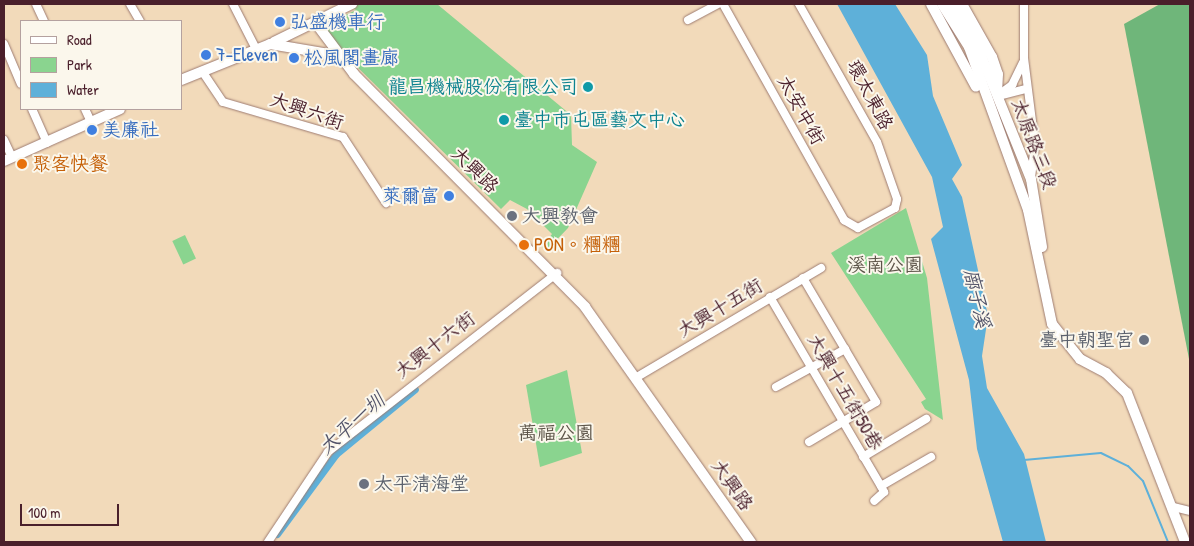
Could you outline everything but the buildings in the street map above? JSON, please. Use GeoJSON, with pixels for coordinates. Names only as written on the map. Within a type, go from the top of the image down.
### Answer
{"type":"FeatureCollection","features":[{"type":"Feature","properties":{"kind":"main road"},"geometry":{"type":"LineString","coordinates":[[182,80],[270,44],[352,4]]}},
{"type":"Feature","properties":{"kind":"main road","name":"太原路三段"},"geometry":{"type":"LineString","coordinates":[[931,4],[985,100]]}},
{"type":"Feature","properties":{"kind":"main road","name":"太原路三段"},"geometry":{"type":"LineString","coordinates":[[942,4],[968,47],[985,100],[1028,210],[1045,293],[1060,337],[1080,359],[1106,373],[1127,393],[1174,507],[1185,542]]}},
{"type":"Feature","properties":{"kind":"main road","name":"太原路三段"},"geometry":{"type":"LineString","coordinates":[[952,4],[976,43],[1031,179],[1038,202],[1045,293]]}},
{"type":"Feature","properties":{"kind":"main road","name":"太原路三段"},"geometry":{"type":"LineString","coordinates":[[962,4],[995,65],[997,96]]}},
{"type":"Feature","properties":{"kind":"main road","name":"大興路"},"geometry":{"type":"LineString","coordinates":[[315,22],[336,55],[557,273],[637,377],[751,542]]}},
{"type":"Feature","properties":{"kind":"main road"},"geometry":{"type":"LineString","coordinates":[[270,44],[336,55]]}},
{"type":"Feature","properties":{"kind":"main road"},"geometry":{"type":"LineString","coordinates":[[8,159],[118,110]]}},
{"type":"Feature","properties":{"kind":"street"},"geometry":{"type":"LineString","coordinates":[[36,4],[44,20]]}},
{"type":"Feature","properties":{"kind":"street"},"geometry":{"type":"LineString","coordinates":[[130,4],[139,20]]}},
{"type":"Feature","properties":{"kind":"street"},"geometry":{"type":"LineString","coordinates":[[233,4],[256,49]]}},
{"type":"Feature","properties":{"kind":"street"},"geometry":{"type":"LineString","coordinates":[[688,20],[718,4]]}},
{"type":"Feature","properties":{"kind":"street","name":"太安中街"},"geometry":{"type":"LineString","coordinates":[[724,4],[853,229],[895,208]]}},
{"type":"Feature","properties":{"kind":"street","name":"環太東路"},"geometry":{"type":"LineString","coordinates":[[799,4],[877,142],[895,192],[895,208]]}},
{"type":"Feature","properties":{"kind":"street"},"geometry":{"type":"LineString","coordinates":[[1024,4],[1024,58],[1035,145],[1031,179]]}},
{"type":"Feature","properties":{"kind":"street"},"geometry":{"type":"LineString","coordinates":[[4,44],[20,82]]}},
{"type":"Feature","properties":{"kind":"street"},"geometry":{"type":"LineString","coordinates":[[997,96],[1016,79],[1024,58]]}},
{"type":"Feature","properties":{"kind":"street","name":"大興六街"},"geometry":{"type":"LineString","coordinates":[[202,71],[223,102],[342,136],[386,203]]}},
{"type":"Feature","properties":{"kind":"street"},"geometry":{"type":"LineString","coordinates":[[985,100],[1027,89]]}},
{"type":"Feature","properties":{"kind":"street"},"geometry":{"type":"LineString","coordinates":[[32,110],[46,143]]}},
{"type":"Feature","properties":{"kind":"street"},"geometry":{"type":"LineString","coordinates":[[85,110],[91,122]]}},
{"type":"Feature","properties":{"kind":"street"},"geometry":{"type":"LineString","coordinates":[[4,140],[8,159]]}},
{"type":"Feature","properties":{"kind":"street","name":"大興十五街"},"geometry":{"type":"LineString","coordinates":[[637,377],[821,268]]}},
{"type":"Feature","properties":{"kind":"street","name":"大興十六街"},"geometry":{"type":"LineString","coordinates":[[268,542],[328,452],[557,273]]}},
{"type":"Feature","properties":{"kind":"street"},"geometry":{"type":"LineString","coordinates":[[803,278],[876,402],[809,442]]}},
{"type":"Feature","properties":{"kind":"street","name":"大興十五街50巷"},"geometry":{"type":"LineString","coordinates":[[770,297],[881,486]]}},
{"type":"Feature","properties":{"kind":"street"},"geometry":{"type":"LineString","coordinates":[[776,387],[845,349]]}},
{"type":"Feature","properties":{"kind":"street"},"geometry":{"type":"LineString","coordinates":[[863,457],[926,419]]}},
{"type":"Feature","properties":{"kind":"street"},"geometry":{"type":"LineString","coordinates":[[874,501],[884,492],[881,486],[931,457]]}},
{"type":"Feature","properties":{"kind":"street"},"geometry":{"type":"LineString","coordinates":[[1174,507],[1190,511]]}},
{"type":"Feature","properties":{"kind":"green space"},"geometry":{"type":"Polygon","coordinates":[[[347,4],[437,4],[571,115],[572,145],[597,162],[568,228],[546,251],[542,247],[552,234],[527,209],[510,200],[501,209],[327,37],[329,23],[356,10],[347,4]]]}},
{"type":"Feature","properties":{"kind":"green space"},"geometry":{"type":"Polygon","coordinates":[[[1160,4],[1190,4],[1190,364],[1124,24],[1160,4]]]}},
{"type":"Feature","properties":{"kind":"green space","name":"溪南公園"},"geometry":{"type":"Polygon","coordinates":[[[906,208],[927,278],[943,420],[925,409],[921,402],[926,399],[831,253],[906,208]]]}},
{"type":"Feature","properties":{"kind":"green space"},"geometry":{"type":"Polygon","coordinates":[[[185,235],[196,259],[183,264],[172,241],[185,235]]]}},
{"type":"Feature","properties":{"kind":"green space","name":"萬福公園"},"geometry":{"type":"Polygon","coordinates":[[[567,370],[582,453],[540,467],[526,385],[567,370]]]}},
{"type":"Feature","properties":{"kind":"water","name":"廍子溪"},"geometry":{"type":"Polygon","coordinates":[[[837,4],[895,4],[927,55],[933,96],[962,165],[952,179],[962,197],[988,316],[982,356],[987,388],[1024,454],[1046,542],[1003,542],[977,449],[969,380],[931,239],[943,227],[932,177],[837,4]]]}},
{"type":"Feature","properties":{"kind":"waterway","name":"太平一圳"},"geometry":{"type":"LineString","coordinates":[[277,534],[336,454],[415,389]]}},
{"type":"Feature","properties":{"kind":"waterway"},"geometry":{"type":"LineString","coordinates":[[1024,460],[1101,453],[1128,466],[1143,481],[1168,542]]}},
{"type":"Feature","properties":{"kind":"place","name":"弘盛機車行"},"geometry":{"type":"Point","coordinates":[280,22]}},
{"type":"Feature","properties":{"kind":"place","name":"7-Eleven"},"geometry":{"type":"Point","coordinates":[206,55]}},
{"type":"Feature","properties":{"kind":"place","name":"松風閣畫廊"},"geometry":{"type":"Point","coordinates":[294,58]}},
{"type":"Feature","properties":{"kind":"place","name":"龍昌機械股份有限公司"},"geometry":{"type":"Point","coordinates":[588,87]}},
{"type":"Feature","properties":{"kind":"place","name":"臺中市屯區藝文中心"},"geometry":{"type":"Point","coordinates":[504,120]}},
{"type":"Feature","properties":{"kind":"place","name":"美廉社"},"geometry":{"type":"Point","coordinates":[92,130]}},
{"type":"Feature","properties":{"kind":"place","name":"聚客快餐"},"geometry":{"type":"Point","coordinates":[22,164]}},
{"type":"Feature","properties":{"kind":"place","name":"萊爾富"},"geometry":{"type":"Point","coordinates":[449,196]}},
{"type":"Feature","properties":{"kind":"place","name":"大興教會"},"geometry":{"type":"Point","coordinates":[512,216]}},
{"type":"Feature","properties":{"kind":"place","name":"PON。糰糰"},"geometry":{"type":"Point","coordinates":[524,245]}},
{"type":"Feature","properties":{"kind":"place","name":"臺中朝聖宮"},"geometry":{"type":"Point","coordinates":[1144,340]}},
{"type":"Feature","properties":{"kind":"place","name":"太平清海堂"},"geometry":{"type":"Point","coordinates":[364,484]}}]}
